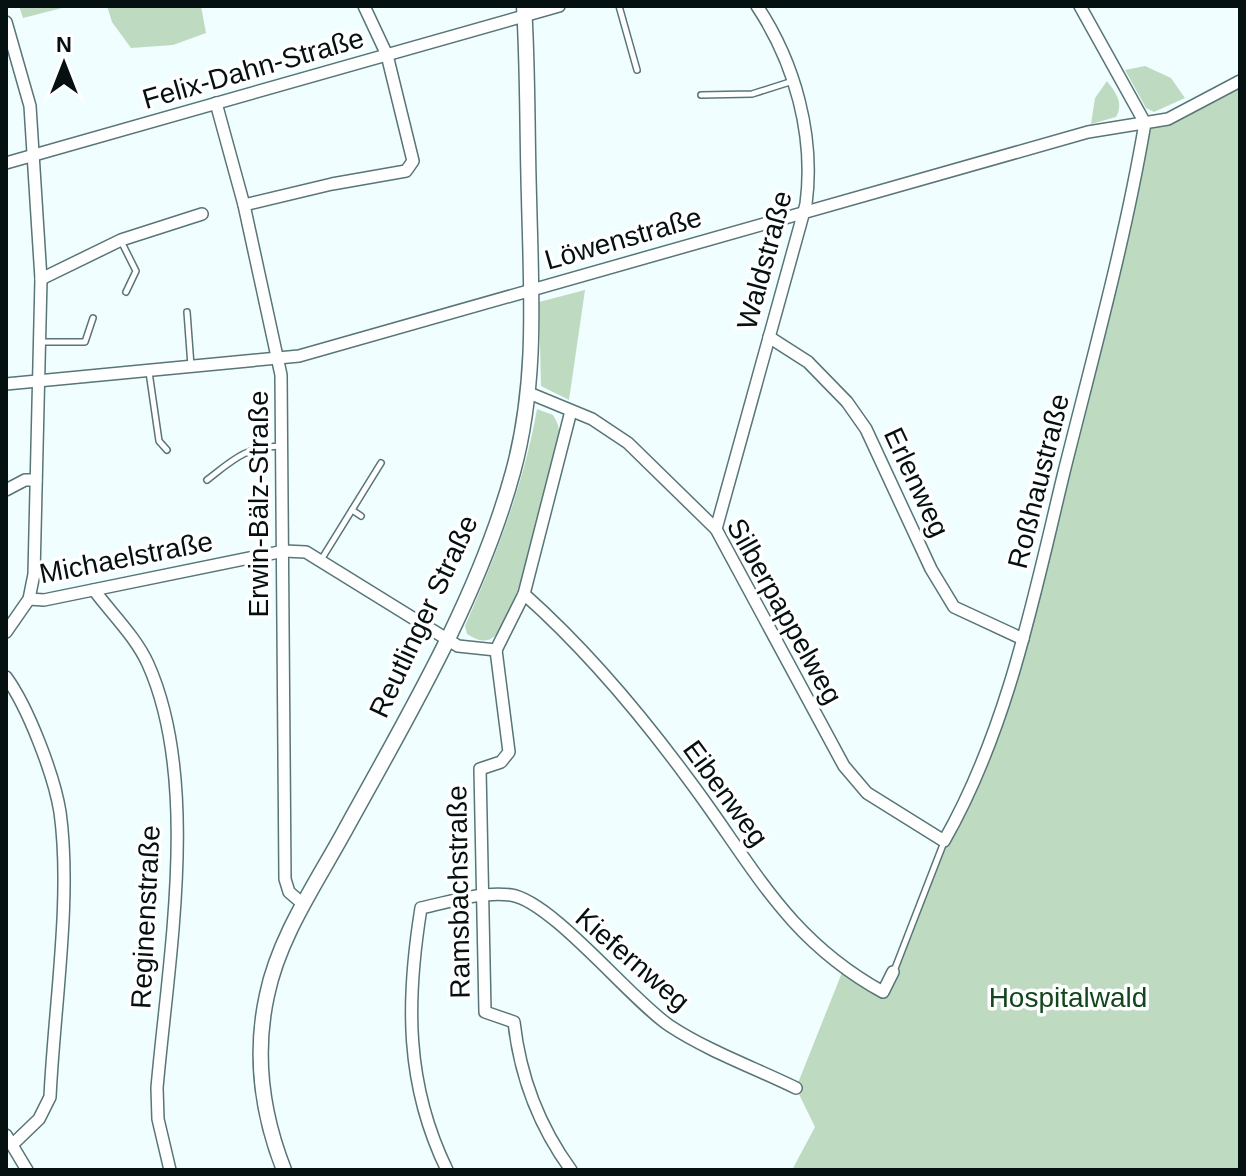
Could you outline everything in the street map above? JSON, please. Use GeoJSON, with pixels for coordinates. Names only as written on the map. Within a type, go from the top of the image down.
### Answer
{"type":"FeatureCollection","features":[{"type":"Feature","properties":{"kind":"street"},"geometry":{"type":"LineString","coordinates":[[244,205],[332,184],[406,171],[413,161],[412,146],[387,55],[364,6]]}},
{"type":"Feature","properties":{"kind":"street","name":"Felix-Dahn-Straße"},"geometry":{"type":"LineString","coordinates":[[6,163],[387,55],[524,11],[559,6]]}},
{"type":"Feature","properties":{"kind":"street","name":"Waldstraße"},"geometry":{"type":"LineString","coordinates":[[716,529],[803,212],[809,180],[809,146],[793,81],[757,6]]}},
{"type":"Feature","properties":{"kind":"street"},"geometry":{"type":"LineString","coordinates":[[1080,6],[1145,123]]}},
{"type":"Feature","properties":{"kind":"street","name":"Reutlinger Straße"},"geometry":{"type":"LineString","coordinates":[[284,1170],[267,1121],[262,1088],[262,1026],[276,963],[303,904],[446,639],[494,531],[513,473],[529,393],[531,288],[524,11]]}},
{"type":"Feature","properties":{"kind":"street"},"geometry":{"type":"LineString","coordinates":[[6,22],[30,106],[41,279],[34,574],[29,599],[6,632]]}},
{"type":"Feature","properties":{"kind":"street","name":"Löwenstraße"},"geometry":{"type":"LineString","coordinates":[[6,384],[280,359],[1088,132],[1168,119],[1240,81]]}},
{"type":"Feature","properties":{"kind":"street","name":"Erwin-Bälz-Straße"},"geometry":{"type":"LineString","coordinates":[[216,103],[244,205],[280,359],[285,879],[289,892],[303,904]]}},
{"type":"Feature","properties":{"kind":"street","name":"Roßhaustraße"},"geometry":{"type":"LineString","coordinates":[[944,841],[978,774],[1023,639],[1131,207],[1145,123]]}},
{"type":"Feature","properties":{"kind":"street"},"geometry":{"type":"LineString","coordinates":[[41,279],[121,240],[202,214]]}},
{"type":"Feature","properties":{"kind":"street","name":"Erlenweg"},"geometry":{"type":"LineString","coordinates":[[769,337],[808,362],[847,402],[866,429],[925,556],[954,607],[1023,639]]}},
{"type":"Feature","properties":{"kind":"street","name":"Silberpappelweg"},"geometry":{"type":"LineString","coordinates":[[529,393],[592,419],[628,443],[716,529],[844,766],[867,793],[944,841]]}},
{"type":"Feature","properties":{"kind":"street"},"geometry":{"type":"LineString","coordinates":[[446,639],[463,648],[496,650],[524,594],[571,411]]}},
{"type":"Feature","properties":{"kind":"street"},"geometry":{"type":"LineString","coordinates":[[6,490],[25,480],[36,480]]}},
{"type":"Feature","properties":{"kind":"street","name":"Michaelstraße"},"geometry":{"type":"LineString","coordinates":[[29,599],[44,600],[284,551],[306,552],[446,639]]}},
{"type":"Feature","properties":{"kind":"street","name":"Reginenstraße"},"geometry":{"type":"LineString","coordinates":[[94,590],[147,660],[164,703],[175,795],[176,885],[157,1088],[158,1119],[170,1170]]}},
{"type":"Feature","properties":{"kind":"street","name":"Eibenweg"},"geometry":{"type":"LineString","coordinates":[[524,594],[577,640],[627,698],[784,914],[843,970],[883,992],[893,972]]}},
{"type":"Feature","properties":{"kind":"street","name":"Ramsbachstraße"},"geometry":{"type":"LineString","coordinates":[[496,650],[509,752],[501,762],[480,769],[485,1012],[514,1022],[518,1063],[533,1102],[571,1170]]}},
{"type":"Feature","properties":{"kind":"street"},"geometry":{"type":"LineString","coordinates":[[6,677],[24,703],[59,810],[62,862],[50,1097],[39,1119],[9,1139],[27,1170]]}},
{"type":"Feature","properties":{"kind":"street"},"geometry":{"type":"LineString","coordinates":[[447,1170],[433,1142],[415,1082],[410,1041],[414,953],[421,908],[482,894]]}},
{"type":"Feature","properties":{"kind":"street","name":"Kiefernweg"},"geometry":{"type":"LineString","coordinates":[[482,894],[514,895],[535,907],[597,957],[670,1026],[796,1088]]}},
{"type":"Feature","properties":{"kind":"lane"},"geometry":{"type":"LineString","coordinates":[[619,6],[637,70]]}},
{"type":"Feature","properties":{"kind":"lane"},"geometry":{"type":"LineString","coordinates":[[701,95],[752,94],[793,81]]}},
{"type":"Feature","properties":{"kind":"lane"},"geometry":{"type":"LineString","coordinates":[[121,240],[136,271],[126,292]]}},
{"type":"Feature","properties":{"kind":"lane"},"geometry":{"type":"LineString","coordinates":[[187,312],[191,367]]}},
{"type":"Feature","properties":{"kind":"lane"},"geometry":{"type":"LineString","coordinates":[[40,342],[85,342],[93,318]]}},
{"type":"Feature","properties":{"kind":"lane"},"geometry":{"type":"LineString","coordinates":[[149,371],[159,441],[167,450]]}},
{"type":"Feature","properties":{"kind":"lane"},"geometry":{"type":"LineString","coordinates":[[207,480],[243,452],[256,447],[282,446]]}},
{"type":"Feature","properties":{"kind":"lane"},"geometry":{"type":"LineString","coordinates":[[320,560],[381,463]]}},
{"type":"Feature","properties":{"kind":"lane"},"geometry":{"type":"LineString","coordinates":[[352,510],[361,516]]}},
{"type":"Feature","properties":{"kind":"lane"},"geometry":{"type":"LineString","coordinates":[[893,972],[944,841]]}},
{"type":"Feature","properties":{"kind":"green space"},"geometry":{"type":"Polygon","coordinates":[[[19,6],[70,6],[23,18],[19,6]]]}},
{"type":"Feature","properties":{"kind":"green space"},"geometry":{"type":"Polygon","coordinates":[[[107,6],[201,6],[206,33],[173,45],[131,48],[112,22],[107,6]]]}},
{"type":"Feature","properties":{"kind":"green space"},"geometry":{"type":"Polygon","coordinates":[[[1145,66],[1171,78],[1185,98],[1154,112],[1146,108],[1125,70],[1145,66]]]}},
{"type":"Feature","properties":{"kind":"green space"},"geometry":{"type":"Polygon","coordinates":[[[1107,81],[1118,98],[1118,112],[1116,117],[1091,124],[1095,98],[1107,81]]]}},
{"type":"Feature","properties":{"kind":"green space","name":"Hospitalwald"},"geometry":{"type":"Polygon","coordinates":[[[1240,81],[1240,1170],[792,1170],[815,1127],[796,1088],[843,970],[882,992],[954,825],[1023,639],[1145,123],[1168,119],[1240,81]]]}},
{"type":"Feature","properties":{"kind":"green space"},"geometry":{"type":"Polygon","coordinates":[[[585,290],[569,400],[541,386],[539,302],[585,290]]]}},
{"type":"Feature","properties":{"kind":"green space"},"geometry":{"type":"Polygon","coordinates":[[[537,409],[553,415],[559,429],[558,448],[545,504],[525,571],[504,623],[492,638],[477,639],[467,634],[465,626],[508,519],[537,409]]]}}]}
